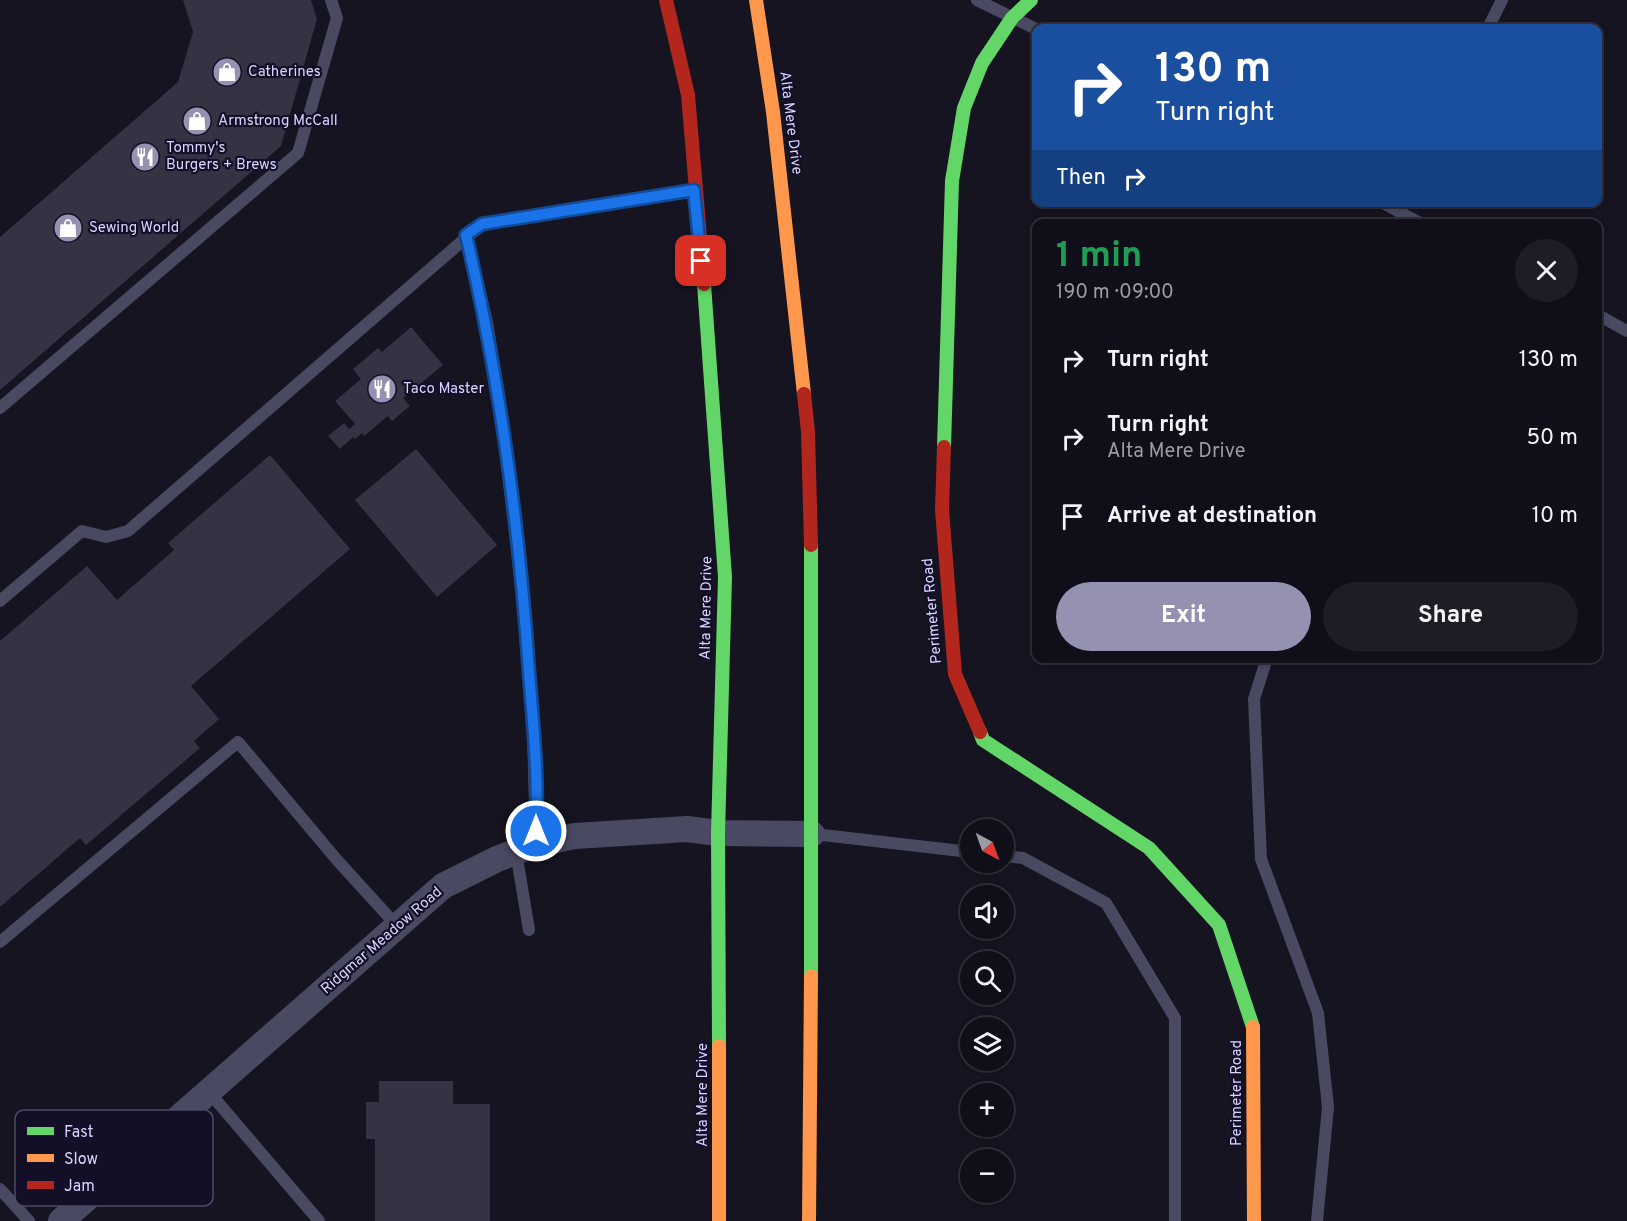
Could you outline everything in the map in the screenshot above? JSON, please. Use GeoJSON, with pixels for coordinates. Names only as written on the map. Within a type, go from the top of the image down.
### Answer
{"type":"FeatureCollection","features":[{"type":"Feature","properties":{"kind":"main road","name":"Alta Mere Drive"},"geometry":{"type":"LineString","coordinates":[[666,0],[688,95],[722,509],[725,577],[718,834],[719,1221]]}},
{"type":"Feature","properties":{"kind":"main road","name":"Alta Mere Drive"},"geometry":{"type":"LineString","coordinates":[[756,0],[773,112],[808,432],[813,606],[809,1221]]}},
{"type":"Feature","properties":{"kind":"main road","name":"Perimeter Road"},"geometry":{"type":"LineString","coordinates":[[1031,0],[1012,18],[982,63],[964,108],[952,181],[942,510],[955,674],[983,740],[1149,848],[1219,925],[1253,1029],[1254,1221]]}},
{"type":"Feature","properties":{"kind":"street","name":"Ridgmar Meadow Road"},"geometry":{"type":"LineString","coordinates":[[188,1110],[442,886],[526,848],[575,836],[676,830],[718,834],[812,834]]}},
{"type":"Feature","properties":{"kind":"lane"},"geometry":{"type":"LineString","coordinates":[[0,408],[298,153],[337,18],[331,0]]}},
{"type":"Feature","properties":{"kind":"lane"},"geometry":{"type":"LineString","coordinates":[[977,0],[1032,27]]}},
{"type":"Feature","properties":{"kind":"lane"},"geometry":{"type":"LineString","coordinates":[[1490,24],[1502,0]]}},
{"type":"Feature","properties":{"kind":"lane"},"geometry":{"type":"LineString","coordinates":[[0,601],[82,531],[106,537],[128,531],[466,235],[482,224],[694,190]]}},
{"type":"Feature","properties":{"kind":"lane"},"geometry":{"type":"LineString","coordinates":[[1406,208],[1417,219]]}},
{"type":"Feature","properties":{"kind":"lane"},"geometry":{"type":"LineString","coordinates":[[466,235],[487,322],[499,396],[523,600],[533,733],[526,848],[529,930]]}},
{"type":"Feature","properties":{"kind":"lane"},"geometry":{"type":"LineString","coordinates":[[1602,317],[1627,331]]}},
{"type":"Feature","properties":{"kind":"lane"},"geometry":{"type":"LineString","coordinates":[[1265,663],[1254,699],[1261,859],[1318,1013],[1328,1107],[1317,1221]]}},
{"type":"Feature","properties":{"kind":"lane"},"geometry":{"type":"LineString","coordinates":[[0,942],[238,742],[398,927]]}},
{"type":"Feature","properties":{"kind":"lane"},"geometry":{"type":"LineString","coordinates":[[812,834],[960,851]]}},
{"type":"Feature","properties":{"kind":"lane"},"geometry":{"type":"LineString","coordinates":[[1014,857],[1023,858],[1106,903],[1175,1018],[1175,1221]]}},
{"type":"Feature","properties":{"kind":"lane"},"geometry":{"type":"LineString","coordinates":[[208,1092],[319,1221]]}},
{"type":"Feature","properties":{"kind":"lane"},"geometry":{"type":"LineString","coordinates":[[0,1189],[15,1206]]}},
{"type":"Feature","properties":{"kind":"lane"},"geometry":{"type":"LineString","coordinates":[[15,1206],[29,1221]]}},
{"type":"Feature","properties":{"kind":"building"},"geometry":{"type":"Polygon","coordinates":[[[183,0],[311,0],[317,19],[281,146],[0,390],[0,237],[178,82],[193,32],[183,0]]]}},
{"type":"Feature","properties":{"kind":"building","name":"Taco Master"},"geometry":{"type":"Polygon","coordinates":[[[411,327],[443,365],[403,398],[410,406],[392,421],[388,416],[364,436],[362,433],[355,439],[353,437],[340,449],[328,436],[344,423],[349,429],[355,424],[335,401],[361,379],[353,369],[378,348],[382,352],[411,327]]]}},
{"type":"Feature","properties":{"kind":"building"},"geometry":{"type":"Polygon","coordinates":[[[416,449],[497,545],[437,597],[355,500],[416,449]]]}},
{"type":"Feature","properties":{"kind":"building"},"geometry":{"type":"Polygon","coordinates":[[[270,455],[350,549],[191,686],[219,719],[194,741],[200,748],[86,845],[80,838],[0,907],[0,641],[87,566],[117,600],[174,550],[168,543],[270,455]]]}},
{"type":"Feature","properties":{"kind":"building"},"geometry":{"type":"Polygon","coordinates":[[[379,1081],[453,1081],[453,1104],[490,1104],[490,1221],[375,1221],[375,1139],[366,1139],[366,1102],[379,1102],[379,1081]]]}},
{"type":"Feature","properties":{"kind":"traffic: fast"},"geometry":{"type":"LineString","coordinates":[[944,447],[952,181],[964,108],[982,63],[1012,18],[1031,0]]}},
{"type":"Feature","properties":{"kind":"traffic: fast"},"geometry":{"type":"LineString","coordinates":[[704,284],[725,577],[718,833],[719,1046]]}},
{"type":"Feature","properties":{"kind":"traffic: fast"},"geometry":{"type":"LineString","coordinates":[[811,545],[811,976]]}},
{"type":"Feature","properties":{"kind":"traffic: fast"},"geometry":{"type":"LineString","coordinates":[[980,732],[983,740],[1149,848],[1219,925],[1253,1027]]}},
{"type":"Feature","properties":{"kind":"traffic: slow"},"geometry":{"type":"LineString","coordinates":[[756,0],[773,112],[804,394]]}},
{"type":"Feature","properties":{"kind":"traffic: slow"},"geometry":{"type":"LineString","coordinates":[[809,1221],[811,976]]}},
{"type":"Feature","properties":{"kind":"traffic: slow"},"geometry":{"type":"LineString","coordinates":[[1253,1027],[1254,1221]]}},
{"type":"Feature","properties":{"kind":"traffic: slow"},"geometry":{"type":"LineString","coordinates":[[719,1046],[719,1221]]}},
{"type":"Feature","properties":{"kind":"traffic: jam"},"geometry":{"type":"LineString","coordinates":[[666,0],[688,95],[704,284]]}},
{"type":"Feature","properties":{"kind":"traffic: jam"},"geometry":{"type":"LineString","coordinates":[[804,394],[808,432],[811,545]]}},
{"type":"Feature","properties":{"kind":"traffic: jam"},"geometry":{"type":"LineString","coordinates":[[944,447],[942,510],[955,674],[980,732]]}},
{"type":"Feature","properties":{"kind":"place","name":"Catherines"},"geometry":{"type":"Point","coordinates":[227,72]}},
{"type":"Feature","properties":{"kind":"place","name":"Armstrong McCall"},"geometry":{"type":"Point","coordinates":[197,121]}},
{"type":"Feature","properties":{"kind":"place","name":"Tommy's Burgers + Brews"},"geometry":{"type":"Point","coordinates":[145,157]}},
{"type":"Feature","properties":{"kind":"place","name":"Sewing World"},"geometry":{"type":"Point","coordinates":[68,228]}},
{"type":"Feature","properties":{"kind":"place","name":"Taco Master"},"geometry":{"type":"Point","coordinates":[382,389]}},
{"type":"Feature","properties":{"kind":"route"},"geometry":{"type":"LineString","coordinates":[[536,831],[533,733],[524,612],[502,418],[487,322],[466,235],[482,224],[694,190],[701,261]]}}]}
